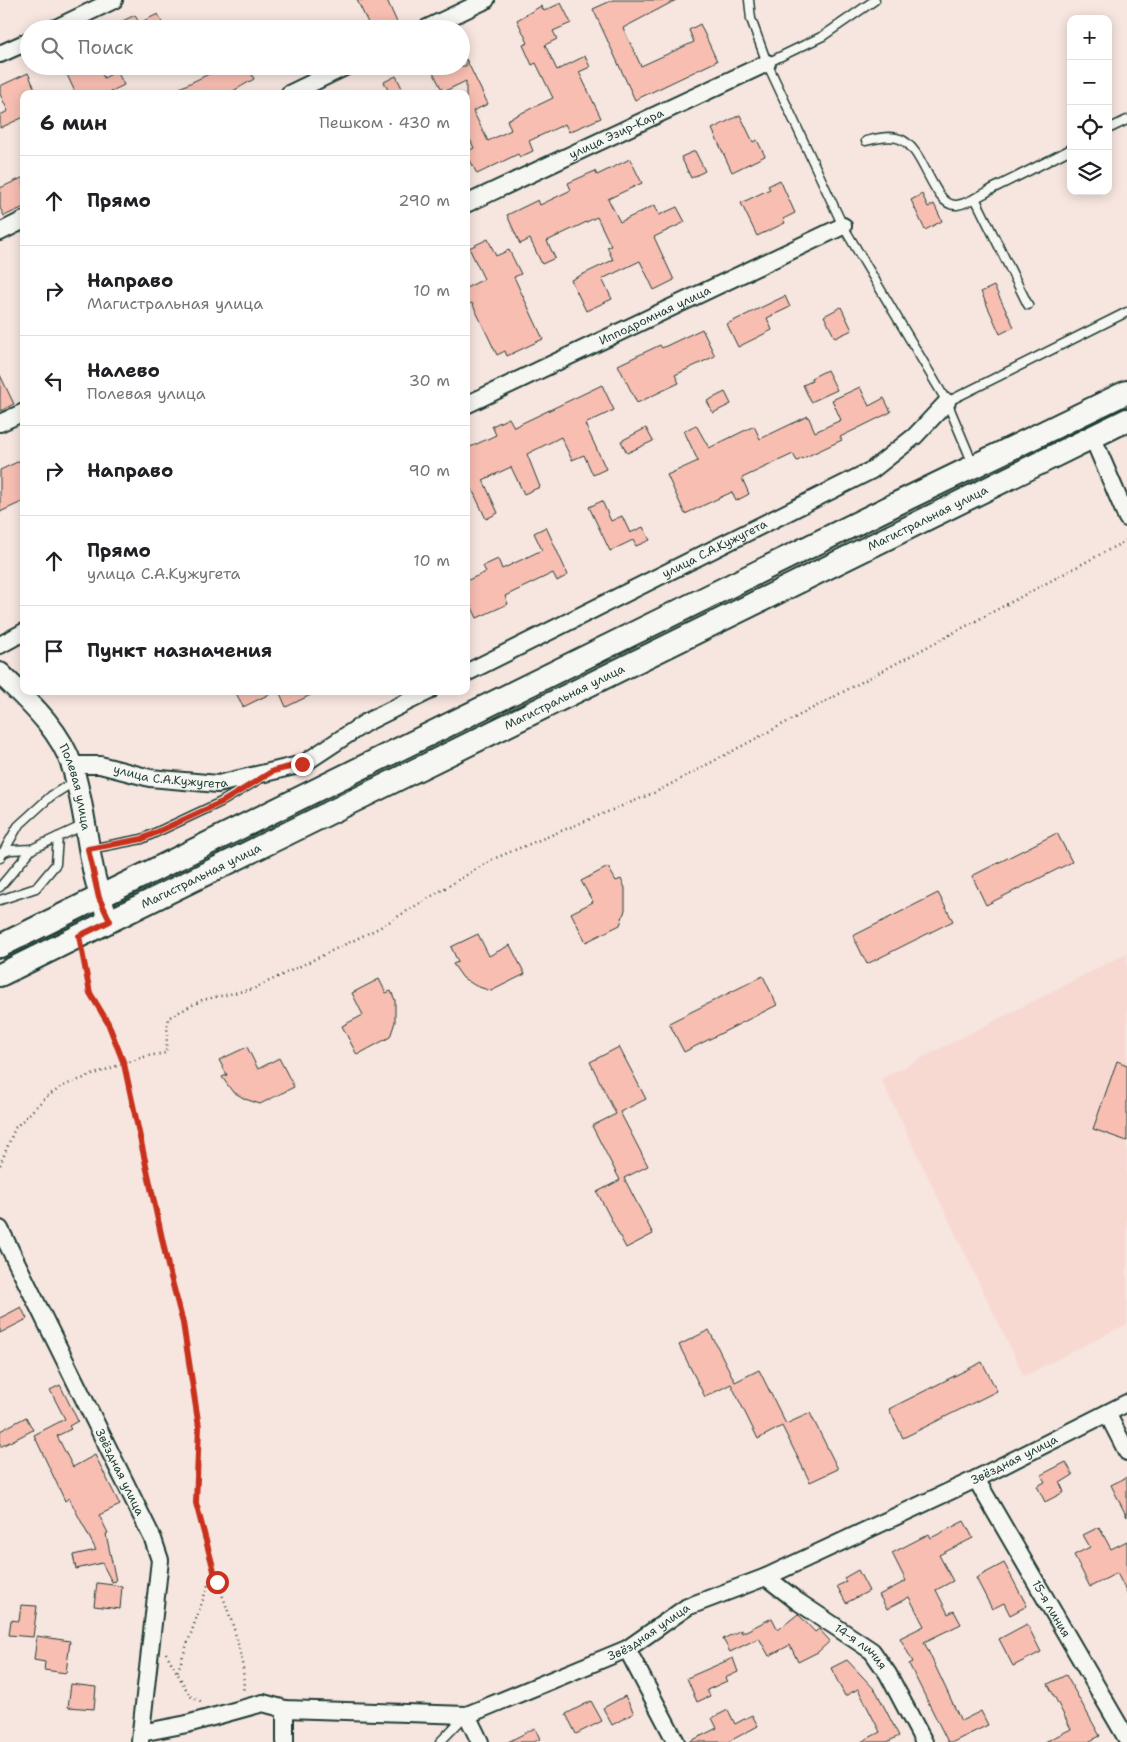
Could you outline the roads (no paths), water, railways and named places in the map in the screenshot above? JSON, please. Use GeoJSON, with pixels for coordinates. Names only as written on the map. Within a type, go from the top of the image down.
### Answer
{"type":"FeatureCollection","features":[{"type":"Feature","properties":{"kind":"main road","name":"Магистральная улица"},"geometry":{"type":"LineString","coordinates":[[0,946],[1127,392]]}},
{"type":"Feature","properties":{"kind":"main road","name":"Магистральная улица"},"geometry":{"type":"LineString","coordinates":[[0,975],[1127,420]]}},
{"type":"Feature","properties":{"kind":"street"},"geometry":{"type":"LineString","coordinates":[[73,20],[114,0]]}},
{"type":"Feature","properties":{"kind":"street"},"geometry":{"type":"LineString","coordinates":[[445,20],[486,0]]}},
{"type":"Feature","properties":{"kind":"street"},"geometry":{"type":"LineString","coordinates":[[0,54],[20,45]]}},
{"type":"Feature","properties":{"kind":"street","name":"улица Эзир-Кара"},"geometry":{"type":"LineString","coordinates":[[470,202],[767,63]]}},
{"type":"Feature","properties":{"kind":"street"},"geometry":{"type":"LineString","coordinates":[[297,90],[328,75]]}},
{"type":"Feature","properties":{"kind":"street"},"geometry":{"type":"LineString","coordinates":[[0,232],[20,222]]}},
{"type":"Feature","properties":{"kind":"street","name":"Ипподромная улица"},"geometry":{"type":"LineString","coordinates":[[470,403],[842,226]]}},
{"type":"Feature","properties":{"kind":"street","name":"улица С.А.Кужугета"},"geometry":{"type":"LineString","coordinates":[[470,671],[872,470],[915,436],[947,402]]}},
{"type":"Feature","properties":{"kind":"street"},"geometry":{"type":"LineString","coordinates":[[0,423],[20,414]]}},
{"type":"Feature","properties":{"kind":"street"},"geometry":{"type":"LineString","coordinates":[[1092,436],[1127,518]]}},
{"type":"Feature","properties":{"kind":"street"},"geometry":{"type":"LineString","coordinates":[[0,645],[20,634]]}},
{"type":"Feature","properties":{"kind":"street","name":"Полевая улица"},"geometry":{"type":"LineString","coordinates":[[4,681],[48,723],[73,773],[99,898],[110,921]]}},
{"type":"Feature","properties":{"kind":"street","name":"улица С.А.Кужугета"},"geometry":{"type":"LineString","coordinates":[[73,773],[100,765],[150,778],[218,784],[302,764],[366,723],[421,695]]}},
{"type":"Feature","properties":{"kind":"street","name":"Звёздная улица"},"geometry":{"type":"LineString","coordinates":[[0,1229],[153,1540],[160,1560],[140,1737],[263,1703],[285,1709],[467,1715],[627,1649],[686,1607],[766,1577],[976,1479],[1127,1403]]}},
{"type":"Feature","properties":{"kind":"street"},"geometry":{"type":"LineString","coordinates":[[1106,1413],[1127,1452]]}},
{"type":"Feature","properties":{"kind":"street","name":"15-я линия"},"geometry":{"type":"LineString","coordinates":[[976,1479],[1127,1739]]}},
{"type":"Feature","properties":{"kind":"street","name":"14-я линия"},"geometry":{"type":"LineString","coordinates":[[766,1577],[797,1601],[872,1651],[888,1674],[924,1742]]}},
{"type":"Feature","properties":{"kind":"street"},"geometry":{"type":"LineString","coordinates":[[627,1649],[676,1742]]}},
{"type":"Feature","properties":{"kind":"street"},"geometry":{"type":"LineString","coordinates":[[285,1709],[285,1742]]}},
{"type":"Feature","properties":{"kind":"street"},"geometry":{"type":"LineString","coordinates":[[467,1715],[480,1742]]}},
{"type":"Feature","properties":{"kind":"lane"},"geometry":{"type":"LineString","coordinates":[[742,0],[767,63],[842,226],[947,402],[974,466]]}},
{"type":"Feature","properties":{"kind":"lane"},"geometry":{"type":"LineString","coordinates":[[748,0],[751,19]]}},
{"type":"Feature","properties":{"kind":"lane"},"geometry":{"type":"LineString","coordinates":[[767,63],[824,36],[875,0]]}},
{"type":"Feature","properties":{"kind":"lane"},"geometry":{"type":"LineString","coordinates":[[1112,127],[1127,120]]}},
{"type":"Feature","properties":{"kind":"lane"},"geometry":{"type":"LineString","coordinates":[[866,141],[882,137],[900,138],[913,146],[945,202],[958,205],[1069,150]]}},
{"type":"Feature","properties":{"kind":"lane"},"geometry":{"type":"LineString","coordinates":[[975,198],[1028,305]]}},
{"type":"Feature","properties":{"kind":"lane"},"geometry":{"type":"LineString","coordinates":[[947,402],[1127,312]]}},
{"type":"Feature","properties":{"kind":"lane"},"geometry":{"type":"LineString","coordinates":[[88,849],[142,839],[222,802],[273,771]]}},
{"type":"Feature","properties":{"kind":"lane"},"geometry":{"type":"LineString","coordinates":[[2,855],[18,826],[73,773]]}},
{"type":"Feature","properties":{"kind":"lane"},"geometry":{"type":"LineString","coordinates":[[2,855],[32,849],[84,826]]}},
{"type":"Feature","properties":{"kind":"lane"},"geometry":{"type":"LineString","coordinates":[[0,900],[36,888],[56,864],[58,837]]}},
{"type":"Feature","properties":{"kind":"lane"},"geometry":{"type":"LineString","coordinates":[[0,887],[32,849]]}},
{"type":"Feature","properties":{"kind":"lane"},"geometry":{"type":"LineString","coordinates":[[440,1742],[467,1715]]}}]}
